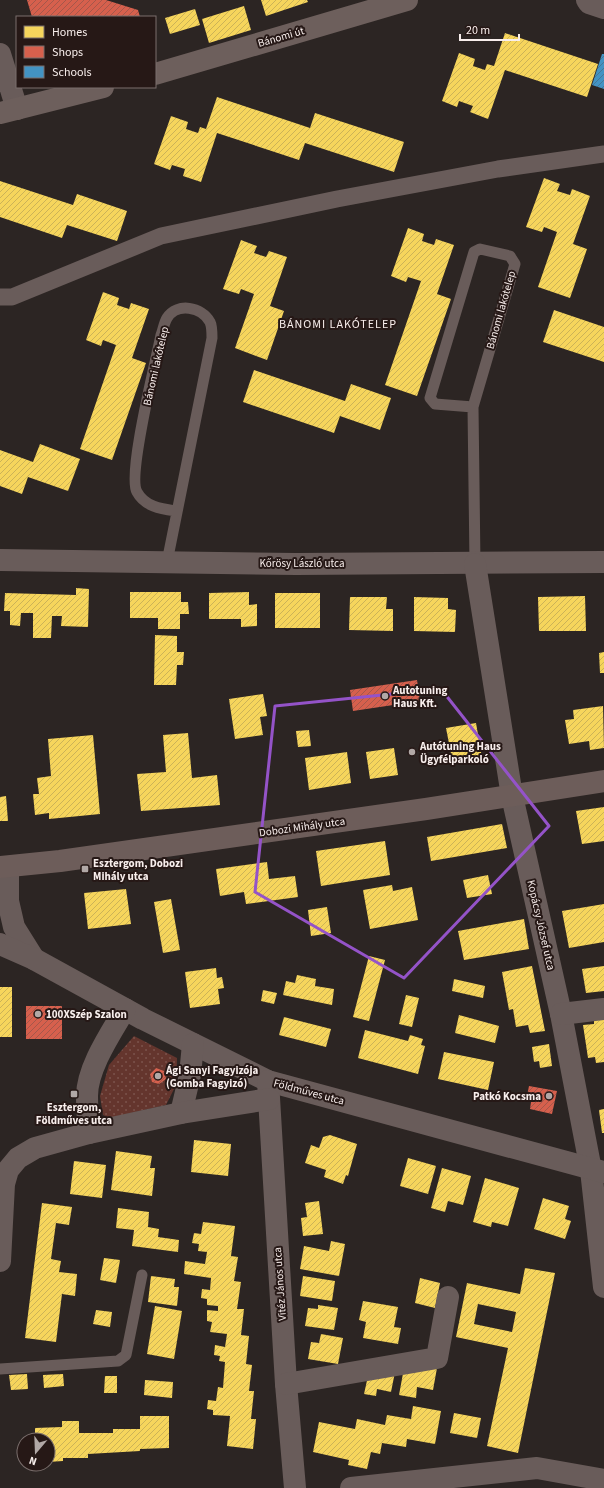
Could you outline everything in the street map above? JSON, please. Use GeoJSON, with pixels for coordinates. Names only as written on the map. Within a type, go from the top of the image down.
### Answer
{"type":"FeatureCollection","features":[{"type":"Feature","properties":{"kind":"main road","name":"Bánomi út"},"geometry":{"type":"LineString","coordinates":[[156,74],[407,0]]}},
{"type":"Feature","properties":{"kind":"main road"},"geometry":{"type":"LineString","coordinates":[[9,111],[99,88]]}},
{"type":"Feature","properties":{"kind":"main road","name":"Dobozi Mihály utca"},"geometry":{"type":"LineString","coordinates":[[4,867],[60,861],[512,796],[604,781]]}},
{"type":"Feature","properties":{"kind":"street"},"geometry":{"type":"LineString","coordinates":[[587,0],[589,3],[604,8]]}},
{"type":"Feature","properties":{"kind":"street"},"geometry":{"type":"LineString","coordinates":[[0,54],[9,111]]}},
{"type":"Feature","properties":{"kind":"street"},"geometry":{"type":"LineString","coordinates":[[0,297],[12,297],[161,236],[337,199],[483,171],[604,154]]}},
{"type":"Feature","properties":{"kind":"street","name":"Kőrösy László utca"},"geometry":{"type":"LineString","coordinates":[[0,560],[475,564],[604,562]]}},
{"type":"Feature","properties":{"kind":"street","name":"Kopácsy József utca"},"geometry":{"type":"LineString","coordinates":[[475,564],[512,796],[598,1171],[604,1287]]}},
{"type":"Feature","properties":{"kind":"street","name":"Földműves utca"},"geometry":{"type":"LineString","coordinates":[[4,867],[8,900],[14,926],[34,959]]}},
{"type":"Feature","properties":{"kind":"street","name":"Földműves utca"},"geometry":{"type":"LineString","coordinates":[[0,933],[34,959]]}},
{"type":"Feature","properties":{"kind":"street","name":"Földműves utca"},"geometry":{"type":"LineString","coordinates":[[0,944],[34,959],[193,1044],[268,1090],[598,1171]]}},
{"type":"Feature","properties":{"kind":"street"},"geometry":{"type":"LineString","coordinates":[[89,1133],[87,1094],[94,1066],[105,1043],[125,1009]]}},
{"type":"Feature","properties":{"kind":"street"},"geometry":{"type":"LineString","coordinates":[[561,1014],[604,1009]]}},
{"type":"Feature","properties":{"kind":"street"},"geometry":{"type":"LineString","coordinates":[[181,1113],[190,1075],[193,1044]]}},
{"type":"Feature","properties":{"kind":"street","name":"Földműves utca"},"geometry":{"type":"LineString","coordinates":[[0,1260],[4,1184],[8,1170],[18,1158],[35,1148],[89,1133],[181,1113],[268,1090]]}},
{"type":"Feature","properties":{"kind":"street","name":"Vitéz János utca"},"geometry":{"type":"LineString","coordinates":[[268,1090],[286,1384],[295,1488]]}},
{"type":"Feature","properties":{"kind":"street"},"geometry":{"type":"LineString","coordinates":[[286,1384],[437,1358],[448,1297]]}},
{"type":"Feature","properties":{"kind":"street"},"geometry":{"type":"LineString","coordinates":[[351,1488],[537,1468],[604,1480]]}},
{"type":"Feature","properties":{"kind":"lane","name":"Bánomi lakótelep"},"geometry":{"type":"LineString","coordinates":[[473,407],[435,404],[430,398],[474,252],[480,248],[510,256],[515,264],[473,407],[475,564]]}},
{"type":"Feature","properties":{"kind":"lane","name":"Bánomi lakótelep"},"geometry":{"type":"LineString","coordinates":[[167,562],[176,511],[212,338],[210,322],[200,312],[188,307],[177,310],[168,317],[161,336],[136,455],[136,491],[143,500],[153,506],[176,511]]}},
{"type":"Feature","properties":{"kind":"lane"},"geometry":{"type":"LineString","coordinates":[[0,1369],[118,1361],[126,1355],[142,1275]]}},
{"type":"Feature","properties":{"kind":"highlighted area"},"geometry":{"type":"Polygon","coordinates":[[[441,689],[549,826],[404,978],[255,892],[275,706],[441,689]]]}},
{"type":"Feature","properties":{"kind":"shaded area"},"geometry":{"type":"Polygon","coordinates":[[[134,1036],[177,1058],[176,1085],[166,1105],[110,1118],[103,1115],[100,1096],[109,1065],[134,1036]]]}},
{"type":"Feature","properties":{"kind":"building: Homes"},"geometry":{"type":"Polygon","coordinates":[[[261,0],[307,0],[308,2],[266,16],[261,0]]]}},
{"type":"Feature","properties":{"kind":"building: Homes"},"geometry":{"type":"Polygon","coordinates":[[[244,6],[251,30],[209,43],[202,19],[244,6]]]}},
{"type":"Feature","properties":{"kind":"building: Homes"},"geometry":{"type":"Polygon","coordinates":[[[195,9],[200,25],[170,34],[165,18],[195,9]]]}},
{"type":"Feature","properties":{"kind":"building: Homes"},"geometry":{"type":"Polygon","coordinates":[[[505,33],[598,64],[587,97],[505,70],[488,119],[470,112],[473,106],[459,101],[457,107],[442,101],[459,53],[475,59],[473,66],[485,70],[487,64],[494,66],[505,33]]]}},
{"type":"Feature","properties":{"kind":"building: Homes"},"geometry":{"type":"Polygon","coordinates":[[[217,97],[310,128],[315,113],[404,142],[394,172],[305,143],[299,160],[217,133],[201,182],[183,176],[185,169],[172,165],[170,170],[154,164],[171,116],[188,122],[186,129],[198,133],[200,127],[206,129],[217,97]]]}},
{"type":"Feature","properties":{"kind":"building: Homes"},"geometry":{"type":"Polygon","coordinates":[[[544,178],[560,184],[557,191],[570,195],[572,189],[590,196],[573,244],[587,249],[570,298],[538,287],[557,232],[544,227],[542,232],[526,227],[544,178]]]}},
{"type":"Feature","properties":{"kind":"building: Homes"},"geometry":{"type":"Polygon","coordinates":[[[0,181],[73,205],[77,194],[127,211],[117,241],[67,225],[62,238],[0,217],[0,181]]]}},
{"type":"Feature","properties":{"kind":"building: Homes"},"geometry":{"type":"Polygon","coordinates":[[[408,228],[424,234],[422,241],[434,245],[436,239],[454,245],[437,294],[451,299],[417,396],[385,385],[421,281],[408,277],[406,282],[391,276],[408,228]]]}},
{"type":"Feature","properties":{"kind":"building: Homes"},"geometry":{"type":"Polygon","coordinates":[[[241,240],[257,246],[254,253],[266,257],[269,251],[287,257],[270,306],[284,311],[267,360],[235,348],[254,294],[241,289],[239,294],[223,289],[241,240]]]}},
{"type":"Feature","properties":{"kind":"building: Homes"},"geometry":{"type":"Polygon","coordinates":[[[103,292],[119,298],[117,305],[129,309],[131,303],[149,309],[132,358],[146,363],[112,460],[80,449],[116,345],[103,340],[101,346],[86,340],[103,292]]]}},
{"type":"Feature","properties":{"kind":"building: Homes"},"geometry":{"type":"Polygon","coordinates":[[[554,310],[604,327],[604,362],[543,342],[554,310]]]}},
{"type":"Feature","properties":{"kind":"building: Homes"},"geometry":{"type":"Polygon","coordinates":[[[254,370],[345,401],[351,384],[391,398],[380,430],[340,416],[334,433],[243,402],[254,370]]]}},
{"type":"Feature","properties":{"kind":"building: Homes"},"geometry":{"type":"Polygon","coordinates":[[[40,444],[80,459],[68,491],[28,477],[22,494],[0,486],[0,450],[33,462],[40,444]]]}},
{"type":"Feature","properties":{"kind":"building: Homes"},"geometry":{"type":"Polygon","coordinates":[[[76,588],[89,589],[88,627],[61,626],[62,616],[52,616],[51,638],[33,638],[33,613],[21,613],[20,626],[10,625],[10,611],[4,611],[5,593],[76,595],[76,588]]]}},
{"type":"Feature","properties":{"kind":"building: Homes"},"geometry":{"type":"Polygon","coordinates":[[[130,592],[181,592],[181,602],[188,602],[189,614],[180,614],[180,629],[158,629],[158,618],[130,618],[130,592]]]}},
{"type":"Feature","properties":{"kind":"building: Homes"},"geometry":{"type":"Polygon","coordinates":[[[249,592],[249,605],[257,604],[257,626],[241,627],[241,619],[209,619],[209,593],[249,592]]]}},
{"type":"Feature","properties":{"kind":"building: Homes"},"geometry":{"type":"Polygon","coordinates":[[[275,593],[320,593],[320,628],[275,628],[275,593]]]}},
{"type":"Feature","properties":{"kind":"building: Homes"},"geometry":{"type":"Polygon","coordinates":[[[585,596],[586,631],[539,631],[538,597],[585,596]]]}},
{"type":"Feature","properties":{"kind":"building: Homes"},"geometry":{"type":"Polygon","coordinates":[[[350,597],[387,597],[386,609],[393,609],[393,631],[349,630],[350,597]]]}},
{"type":"Feature","properties":{"kind":"building: Homes"},"geometry":{"type":"Polygon","coordinates":[[[414,597],[448,598],[448,609],[456,610],[455,632],[414,631],[414,597]]]}},
{"type":"Feature","properties":{"kind":"building: Homes"},"geometry":{"type":"Polygon","coordinates":[[[155,635],[177,636],[177,652],[184,652],[183,665],[177,665],[176,685],[154,685],[155,635]]]}},
{"type":"Feature","properties":{"kind":"building: Homes"},"geometry":{"type":"Polygon","coordinates":[[[604,652],[604,673],[600,673],[599,653],[604,652]]]}},
{"type":"Feature","properties":{"kind":"building: Homes"},"geometry":{"type":"Polygon","coordinates":[[[263,694],[267,716],[260,717],[263,735],[235,739],[229,699],[263,694]]]}},
{"type":"Feature","properties":{"kind":"building: Homes"},"geometry":{"type":"Polygon","coordinates":[[[603,706],[604,748],[590,750],[589,741],[569,744],[565,720],[574,719],[573,710],[603,706]]]}},
{"type":"Feature","properties":{"kind":"building: Homes"},"geometry":{"type":"Polygon","coordinates":[[[476,723],[482,758],[453,764],[446,728],[476,723]]]}},
{"type":"Feature","properties":{"kind":"building: Homes"},"geometry":{"type":"Polygon","coordinates":[[[309,730],[311,746],[298,747],[296,731],[309,730]]]}},
{"type":"Feature","properties":{"kind":"building: Homes"},"geometry":{"type":"Polygon","coordinates":[[[188,733],[192,778],[217,775],[220,805],[141,811],[137,774],[166,772],[163,735],[188,733]]]}},
{"type":"Feature","properties":{"kind":"building: Homes"},"geometry":{"type":"Polygon","coordinates":[[[93,735],[100,814],[49,819],[49,813],[35,815],[33,794],[39,794],[37,778],[51,776],[48,739],[93,735]]]}},
{"type":"Feature","properties":{"kind":"building: Homes"},"geometry":{"type":"Polygon","coordinates":[[[394,748],[398,775],[370,779],[366,752],[394,748]]]}},
{"type":"Feature","properties":{"kind":"building: Homes"},"geometry":{"type":"Polygon","coordinates":[[[347,752],[351,783],[309,790],[305,758],[347,752]]]}},
{"type":"Feature","properties":{"kind":"building: Homes"},"geometry":{"type":"Polygon","coordinates":[[[6,796],[8,821],[0,821],[0,797],[6,796]]]}},
{"type":"Feature","properties":{"kind":"building: Homes"},"geometry":{"type":"Polygon","coordinates":[[[604,807],[604,841],[582,844],[576,811],[604,807]]]}},
{"type":"Feature","properties":{"kind":"building: Homes"},"geometry":{"type":"Polygon","coordinates":[[[502,824],[507,848],[431,861],[427,837],[502,824]]]}},
{"type":"Feature","properties":{"kind":"building: Homes"},"geometry":{"type":"Polygon","coordinates":[[[385,841],[390,875],[321,886],[316,851],[385,841]]]}},
{"type":"Feature","properties":{"kind":"building: Homes"},"geometry":{"type":"Polygon","coordinates":[[[267,862],[269,879],[295,876],[298,897],[246,904],[244,892],[220,896],[216,869],[267,862]]]}},
{"type":"Feature","properties":{"kind":"building: Homes"},"geometry":{"type":"Polygon","coordinates":[[[488,875],[492,894],[467,898],[463,880],[488,875]]]}},
{"type":"Feature","properties":{"kind":"building: Homes"},"geometry":{"type":"Polygon","coordinates":[[[392,885],[393,891],[412,887],[418,920],[370,929],[363,890],[392,885]]]}},
{"type":"Feature","properties":{"kind":"building: Homes"},"geometry":{"type":"Polygon","coordinates":[[[126,889],[131,924],[88,929],[84,893],[126,889]]]}},
{"type":"Feature","properties":{"kind":"building: Homes"},"geometry":{"type":"Polygon","coordinates":[[[171,899],[180,950],[163,953],[154,902],[171,899]]]}},
{"type":"Feature","properties":{"kind":"building: Homes"},"geometry":{"type":"Polygon","coordinates":[[[604,904],[604,942],[569,948],[562,911],[604,904]]]}},
{"type":"Feature","properties":{"kind":"building: Homes"},"geometry":{"type":"Polygon","coordinates":[[[327,907],[331,933],[311,936],[308,910],[327,907]]]}},
{"type":"Feature","properties":{"kind":"building: Homes"},"geometry":{"type":"Polygon","coordinates":[[[524,919],[529,949],[464,960],[458,931],[524,919]]]}},
{"type":"Feature","properties":{"kind":"building: Homes"},"geometry":{"type":"Polygon","coordinates":[[[369,956],[385,960],[369,1021],[353,1017],[369,956]]]}},
{"type":"Feature","properties":{"kind":"building: Homes"},"geometry":{"type":"Polygon","coordinates":[[[532,966],[545,1031],[530,1033],[528,1025],[516,1027],[513,1009],[509,1010],[502,972],[532,966]]]}},
{"type":"Feature","properties":{"kind":"building: Homes"},"geometry":{"type":"Polygon","coordinates":[[[604,966],[604,991],[586,993],[582,969],[604,966]]]}},
{"type":"Feature","properties":{"kind":"building: Homes"},"geometry":{"type":"Polygon","coordinates":[[[216,968],[217,978],[222,977],[224,988],[218,989],[220,1004],[190,1008],[185,972],[216,968]]]}},
{"type":"Feature","properties":{"kind":"building: Homes"},"geometry":{"type":"Polygon","coordinates":[[[297,975],[316,979],[315,986],[334,989],[332,1005],[283,995],[286,981],[295,983],[297,975]]]}},
{"type":"Feature","properties":{"kind":"building: Homes"},"geometry":{"type":"Polygon","coordinates":[[[454,979],[485,986],[483,998],[452,991],[454,979]]]}},
{"type":"Feature","properties":{"kind":"building: Homes"},"geometry":{"type":"Polygon","coordinates":[[[0,987],[12,987],[12,1037],[0,1037],[0,987]]]}},
{"type":"Feature","properties":{"kind":"building: Homes"},"geometry":{"type":"Polygon","coordinates":[[[263,990],[277,993],[274,1004],[261,1001],[263,990]]]}},
{"type":"Feature","properties":{"kind":"building: Homes"},"geometry":{"type":"Polygon","coordinates":[[[406,995],[419,998],[412,1027],[399,1024],[406,995]]]}},
{"type":"Feature","properties":{"kind":"building: Homes"},"geometry":{"type":"Polygon","coordinates":[[[459,1015],[499,1026],[495,1043],[455,1033],[459,1015]]]}},
{"type":"Feature","properties":{"kind":"building: Homes"},"geometry":{"type":"Polygon","coordinates":[[[284,1017],[331,1029],[326,1047],[279,1035],[284,1017]]]}},
{"type":"Feature","properties":{"kind":"building: Homes"},"geometry":{"type":"Polygon","coordinates":[[[604,1018],[604,1062],[596,1063],[595,1057],[588,1058],[583,1025],[594,1024],[594,1020],[604,1018]]]}},
{"type":"Feature","properties":{"kind":"building: Homes"},"geometry":{"type":"Polygon","coordinates":[[[365,1030],[408,1041],[410,1035],[423,1039],[421,1045],[425,1046],[418,1074],[358,1058],[365,1030]]]}},
{"type":"Feature","properties":{"kind":"building: Homes"},"geometry":{"type":"Polygon","coordinates":[[[549,1044],[552,1066],[540,1068],[539,1061],[534,1062],[532,1047],[549,1044]]]}},
{"type":"Feature","properties":{"kind":"building: Homes"},"geometry":{"type":"Polygon","coordinates":[[[444,1052],[494,1062],[488,1090],[438,1079],[444,1052]]]}},
{"type":"Feature","properties":{"kind":"building: Homes"},"geometry":{"type":"Polygon","coordinates":[[[604,1109],[604,1133],[602,1133],[599,1110],[604,1109]]]}},
{"type":"Feature","properties":{"kind":"building: Homes"},"geometry":{"type":"Polygon","coordinates":[[[330,1135],[357,1144],[348,1176],[346,1175],[343,1184],[324,1177],[326,1170],[305,1163],[311,1145],[319,1148],[323,1137],[330,1135]]]}},
{"type":"Feature","properties":{"kind":"building: Homes"},"geometry":{"type":"Polygon","coordinates":[[[194,1140],[231,1144],[228,1176],[191,1172],[194,1140]]]}},
{"type":"Feature","properties":{"kind":"building: Homes"},"geometry":{"type":"Polygon","coordinates":[[[116,1151],[152,1156],[150,1168],[155,1168],[152,1196],[111,1190],[116,1151]]]}},
{"type":"Feature","properties":{"kind":"building: Homes"},"geometry":{"type":"Polygon","coordinates":[[[408,1158],[436,1166],[428,1194],[400,1186],[408,1158]]]}},
{"type":"Feature","properties":{"kind":"building: Homes"},"geometry":{"type":"Polygon","coordinates":[[[74,1161],[106,1165],[102,1198],[70,1194],[74,1161]]]}},
{"type":"Feature","properties":{"kind":"building: Homes"},"geometry":{"type":"Polygon","coordinates":[[[442,1168],[471,1176],[463,1205],[448,1201],[445,1212],[431,1208],[442,1168]]]}},
{"type":"Feature","properties":{"kind":"building: Homes"},"geometry":{"type":"Polygon","coordinates":[[[485,1178],[519,1188],[508,1226],[492,1222],[491,1227],[473,1222],[485,1178]]]}},
{"type":"Feature","properties":{"kind":"building: Homes"},"geometry":{"type":"Polygon","coordinates":[[[543,1198],[569,1206],[565,1219],[571,1221],[565,1239],[534,1229],[543,1198]]]}},
{"type":"Feature","properties":{"kind":"building: Homes"},"geometry":{"type":"Polygon","coordinates":[[[319,1201],[323,1234],[303,1236],[301,1218],[307,1217],[305,1203],[319,1201]]]}},
{"type":"Feature","properties":{"kind":"building: Homes"},"geometry":{"type":"Polygon","coordinates":[[[42,1203],[72,1207],[69,1225],[56,1223],[51,1259],[61,1261],[59,1272],[77,1274],[75,1296],[62,1294],[56,1342],[25,1338],[42,1203]]]}},
{"type":"Feature","properties":{"kind":"building: Homes"},"geometry":{"type":"Polygon","coordinates":[[[118,1208],[149,1212],[148,1227],[159,1229],[158,1237],[179,1240],[178,1252],[132,1246],[134,1230],[116,1228],[118,1208]]]}},
{"type":"Feature","properties":{"kind":"building: Homes"},"geometry":{"type":"Polygon","coordinates":[[[203,1222],[235,1226],[231,1256],[238,1257],[234,1281],[241,1282],[237,1309],[244,1309],[241,1335],[249,1336],[246,1364],[252,1365],[249,1391],[254,1391],[251,1419],[256,1419],[253,1449],[227,1446],[230,1416],[213,1415],[213,1410],[207,1409],[208,1400],[216,1401],[218,1387],[223,1388],[225,1362],[219,1361],[220,1356],[214,1355],[215,1345],[225,1347],[227,1334],[210,1332],[212,1322],[207,1321],[207,1310],[218,1311],[218,1306],[207,1305],[207,1299],[201,1298],[202,1289],[210,1290],[211,1278],[184,1274],[185,1261],[205,1264],[207,1252],[198,1251],[199,1244],[192,1243],[194,1233],[201,1234],[203,1222]]]}},
{"type":"Feature","properties":{"kind":"building: Homes"},"geometry":{"type":"Polygon","coordinates":[[[331,1241],[345,1244],[339,1276],[300,1269],[304,1246],[329,1251],[331,1241]]]}},
{"type":"Feature","properties":{"kind":"building: Homes"},"geometry":{"type":"Polygon","coordinates":[[[104,1258],[120,1260],[116,1283],[100,1280],[104,1258]]]}},
{"type":"Feature","properties":{"kind":"building: Homes"},"geometry":{"type":"Polygon","coordinates":[[[525,1268],[555,1273],[518,1453],[487,1446],[508,1348],[456,1337],[467,1283],[520,1294],[525,1268]],[[478,1304],[474,1324],[512,1332],[516,1312],[478,1304]]]}},
{"type":"Feature","properties":{"kind":"building: Homes"},"geometry":{"type":"Polygon","coordinates":[[[151,1276],[175,1279],[174,1287],[179,1287],[177,1306],[148,1302],[151,1276]]]}},
{"type":"Feature","properties":{"kind":"building: Homes"},"geometry":{"type":"Polygon","coordinates":[[[303,1276],[335,1281],[332,1301],[300,1296],[303,1276]]]}},
{"type":"Feature","properties":{"kind":"building: Homes"},"geometry":{"type":"Polygon","coordinates":[[[420,1278],[440,1283],[435,1308],[415,1303],[420,1278]]]}},
{"type":"Feature","properties":{"kind":"building: Homes"},"geometry":{"type":"Polygon","coordinates":[[[363,1301],[398,1307],[394,1327],[401,1328],[398,1344],[363,1338],[366,1322],[359,1320],[363,1301]]]}},
{"type":"Feature","properties":{"kind":"building: Homes"},"geometry":{"type":"Polygon","coordinates":[[[318,1305],[338,1308],[334,1330],[305,1326],[308,1308],[318,1309],[318,1305]]]}},
{"type":"Feature","properties":{"kind":"building: Homes"},"geometry":{"type":"Polygon","coordinates":[[[155,1306],[182,1311],[174,1359],[147,1354],[155,1306]]]}},
{"type":"Feature","properties":{"kind":"building: Homes"},"geometry":{"type":"Polygon","coordinates":[[[96,1310],[112,1312],[110,1327],[93,1324],[96,1310]]]}},
{"type":"Feature","properties":{"kind":"building: Homes"},"geometry":{"type":"Polygon","coordinates":[[[321,1334],[343,1338],[338,1364],[308,1359],[311,1342],[319,1343],[321,1334]]]}},
{"type":"Feature","properties":{"kind":"building: Homes"},"geometry":{"type":"Polygon","coordinates":[[[404,1368],[437,1368],[433,1390],[417,1387],[416,1398],[399,1395],[404,1368]]]}},
{"type":"Feature","properties":{"kind":"building: Homes"},"geometry":{"type":"Polygon","coordinates":[[[395,1372],[391,1392],[377,1389],[376,1396],[364,1394],[368,1376],[395,1372]]]}},
{"type":"Feature","properties":{"kind":"building: Homes"},"geometry":{"type":"Polygon","coordinates":[[[27,1374],[28,1389],[11,1390],[9,1375],[27,1374]]]}},
{"type":"Feature","properties":{"kind":"building: Homes"},"geometry":{"type":"Polygon","coordinates":[[[63,1374],[64,1386],[44,1388],[43,1375],[63,1374]]]}},
{"type":"Feature","properties":{"kind":"building: Homes"},"geometry":{"type":"Polygon","coordinates":[[[105,1376],[117,1376],[117,1393],[104,1393],[105,1376]]]}},
{"type":"Feature","properties":{"kind":"building: Homes"},"geometry":{"type":"Polygon","coordinates":[[[145,1380],[173,1382],[172,1398],[144,1395],[145,1380]]]}},
{"type":"Feature","properties":{"kind":"building: Homes"},"geometry":{"type":"Polygon","coordinates":[[[413,1406],[441,1411],[435,1444],[407,1439],[406,1447],[382,1443],[380,1454],[371,1452],[367,1469],[348,1465],[349,1460],[313,1452],[319,1422],[355,1429],[357,1419],[385,1425],[387,1415],[411,1419],[413,1406]]]}},
{"type":"Feature","properties":{"kind":"building: Homes"},"geometry":{"type":"Polygon","coordinates":[[[454,1413],[481,1418],[477,1438],[450,1433],[454,1413]]]}},
{"type":"Feature","properties":{"kind":"building: Homes"},"geometry":{"type":"Polygon","coordinates":[[[140,1416],[169,1416],[169,1448],[88,1454],[88,1458],[63,1458],[63,1461],[56,1461],[56,1432],[35,1432],[35,1428],[62,1427],[62,1421],[79,1421],[79,1433],[113,1433],[113,1429],[140,1429],[140,1416]]]}},
{"type":"Feature","properties":{"kind":"building: Shops"},"geometry":{"type":"Polygon","coordinates":[[[27,0],[106,0],[138,10],[140,16],[32,16],[27,0]]]}},
{"type":"Feature","properties":{"kind":"building: Shops","name":"Autotuning Haus Kft."},"geometry":{"type":"Polygon","coordinates":[[[417,680],[420,701],[353,711],[350,690],[417,680]]]}},
{"type":"Feature","properties":{"kind":"building: Shops"},"geometry":{"type":"Polygon","coordinates":[[[26,1006],[62,1006],[62,1039],[26,1039],[26,1006]]]}},
{"type":"Feature","properties":{"kind":"building: Shops"},"geometry":{"type":"Polygon","coordinates":[[[156,1068],[164,1071],[166,1079],[159,1084],[152,1082],[150,1074],[156,1068]]]}},
{"type":"Feature","properties":{"kind":"building: Shops"},"geometry":{"type":"Polygon","coordinates":[[[529,1086],[557,1091],[552,1114],[530,1109],[531,1102],[526,1101],[529,1086]]]}},
{"type":"Feature","properties":{"kind":"building: Schools"},"geometry":{"type":"Polygon","coordinates":[[[602,54],[604,54],[604,89],[592,85],[602,54]]]}},
{"type":"Feature","properties":{"kind":"place","name":"Autotuning Haus Kft."},"geometry":{"type":"Point","coordinates":[385,696]}},
{"type":"Feature","properties":{"kind":"place","name":"Autótuning Haus Ügyfélparkoló"},"geometry":{"type":"Point","coordinates":[412,752]}},
{"type":"Feature","properties":{"kind":"place","name":"Esztergom, Dobozi Mihály utca"},"geometry":{"type":"Point","coordinates":[85,869]}},
{"type":"Feature","properties":{"kind":"place","name":"100XSzép Szalon"},"geometry":{"type":"Point","coordinates":[38,1014]}},
{"type":"Feature","properties":{"kind":"place","name":"Ági Sanyi Fagyizója (Gomba Fagyizó)"},"geometry":{"type":"Point","coordinates":[158,1076]}},
{"type":"Feature","properties":{"kind":"place","name":"Esztergom, Földműves utca"},"geometry":{"type":"Point","coordinates":[74,1094]}},
{"type":"Feature","properties":{"kind":"place","name":"Patkó Kocsma"},"geometry":{"type":"Point","coordinates":[549,1096]}},
{"type":"Feature","properties":{"kind":"district","name":"BÁNOMI LAKÓTELEP"},"geometry":{"type":"Point","coordinates":[338,324]}}]}
